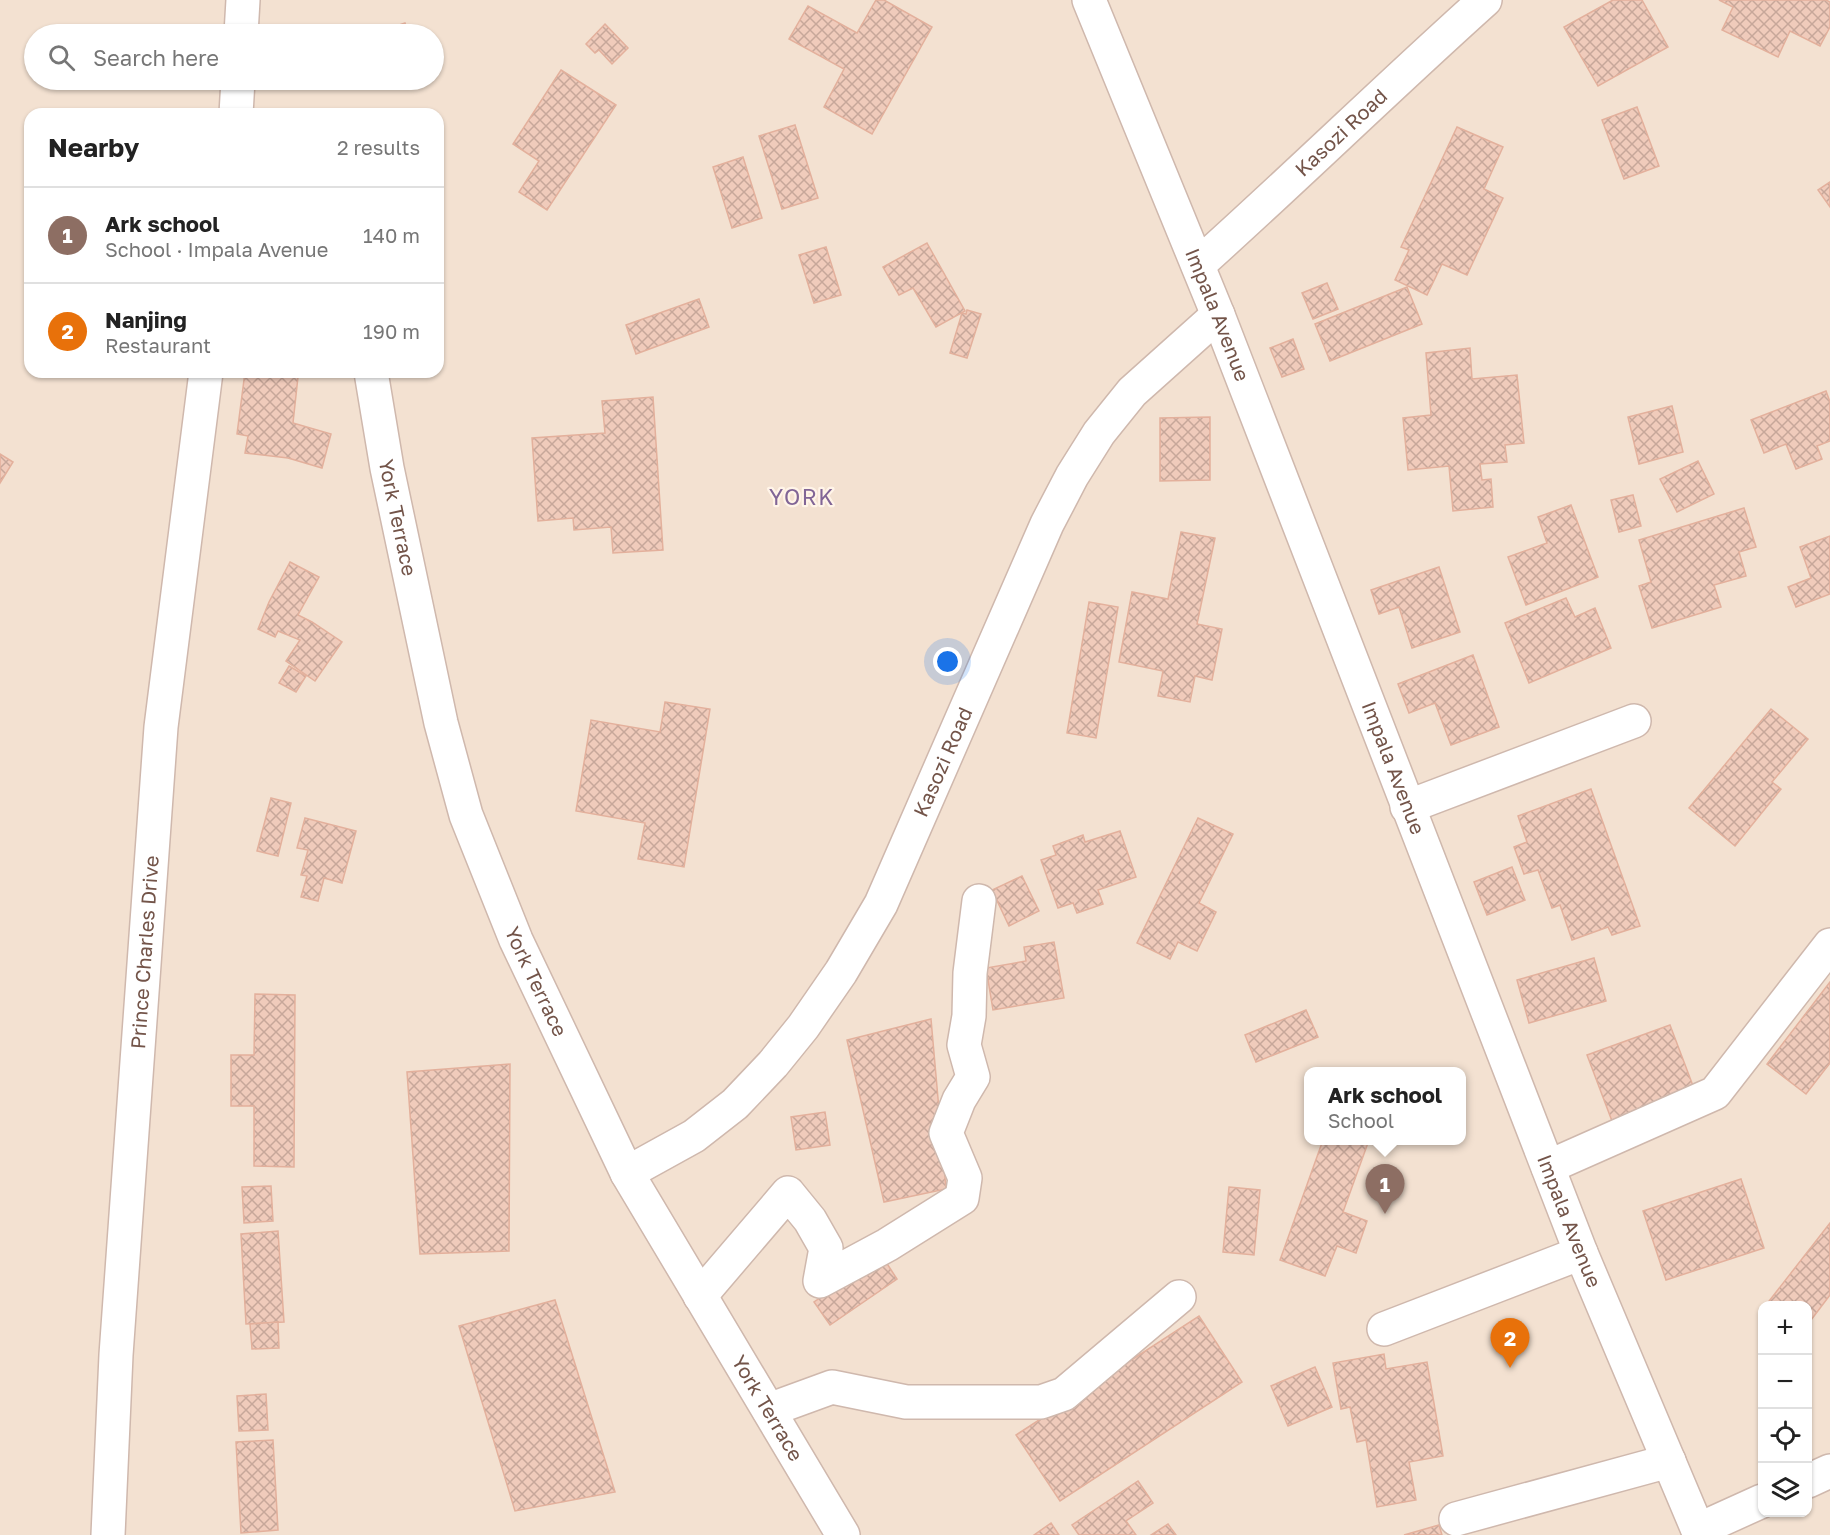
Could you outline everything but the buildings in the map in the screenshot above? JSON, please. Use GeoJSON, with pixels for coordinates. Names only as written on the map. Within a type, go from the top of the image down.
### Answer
{"type":"FeatureCollection","features":[{"type":"Feature","properties":{"kind":"street"},"geometry":{"type":"LineString","coordinates":[[242,24],[243,0]]}},
{"type":"Feature","properties":{"kind":"street","name":"Impala Avenue"},"geometry":{"type":"LineString","coordinates":[[1089,0],[1218,315],[1581,1252],[1699,1532]]}},
{"type":"Feature","properties":{"kind":"street","name":"Kasozi Road"},"geometry":{"type":"LineString","coordinates":[[1198,265],[1293,181],[1485,0]]}},
{"type":"Feature","properties":{"kind":"street"},"geometry":{"type":"LineString","coordinates":[[236,108],[237,90]]}},
{"type":"Feature","properties":{"kind":"street","name":"Kasozi Road"},"geometry":{"type":"LineString","coordinates":[[627,1173],[694,1136],[735,1104],[773,1064],[810,1018],[841,972],[881,904],[1047,524],[1072,476],[1099,433],[1132,392],[1218,315]]}},
{"type":"Feature","properties":{"kind":"street","name":"Prince Charles Drive"},"geometry":{"type":"LineString","coordinates":[[108,1535],[116,1355],[161,727],[205,378]]}},
{"type":"Feature","properties":{"kind":"street","name":"York Terrace"},"geometry":{"type":"LineString","coordinates":[[372,378],[387,468],[439,712],[466,815],[516,940],[627,1173],[843,1535]]}},
{"type":"Feature","properties":{"kind":"street"},"geometry":{"type":"LineString","coordinates":[[1407,807],[1634,721]]}},
{"type":"Feature","properties":{"kind":"street"},"geometry":{"type":"LineString","coordinates":[[700,1296],[788,1193],[810,1220],[826,1248],[820,1281],[886,1245],[962,1198],[965,1178],[946,1133],[959,1100],[973,1077],[964,1046],[969,1016],[970,973],[979,901]]}},
{"type":"Feature","properties":{"kind":"street"},"geometry":{"type":"LineString","coordinates":[[1548,1167],[1715,1092],[1830,945]]}},
{"type":"Feature","properties":{"kind":"street"},"geometry":{"type":"LineString","coordinates":[[1384,1329],[1581,1252]]}},
{"type":"Feature","properties":{"kind":"street"},"geometry":{"type":"LineString","coordinates":[[768,1410],[832,1387],[906,1402],[1041,1402],[1064,1394],[1179,1297]]}},
{"type":"Feature","properties":{"kind":"street"},"geometry":{"type":"LineString","coordinates":[[1456,1519],[1668,1461]]}},
{"type":"Feature","properties":{"kind":"street"},"geometry":{"type":"LineString","coordinates":[[1812,1479],[1830,1471]]}},
{"type":"Feature","properties":{"kind":"street"},"geometry":{"type":"LineString","coordinates":[[1699,1532],[1758,1503]]}},
{"type":"Feature","properties":{"kind":"shaded area"},"geometry":{"type":"Polygon","coordinates":[[[0,0],[1830,0],[1830,1535],[0,1535],[0,0]]]}},
{"type":"Feature","properties":{"kind":"place","name":"Ark school"},"geometry":{"type":"Point","coordinates":[1385,1214]}},
{"type":"Feature","properties":{"kind":"place","name":"Nanjing"},"geometry":{"type":"Point","coordinates":[1510,1368]}},
{"type":"Feature","properties":{"kind":"district","name":"YORK"},"geometry":{"type":"Point","coordinates":[802,497]}}]}
